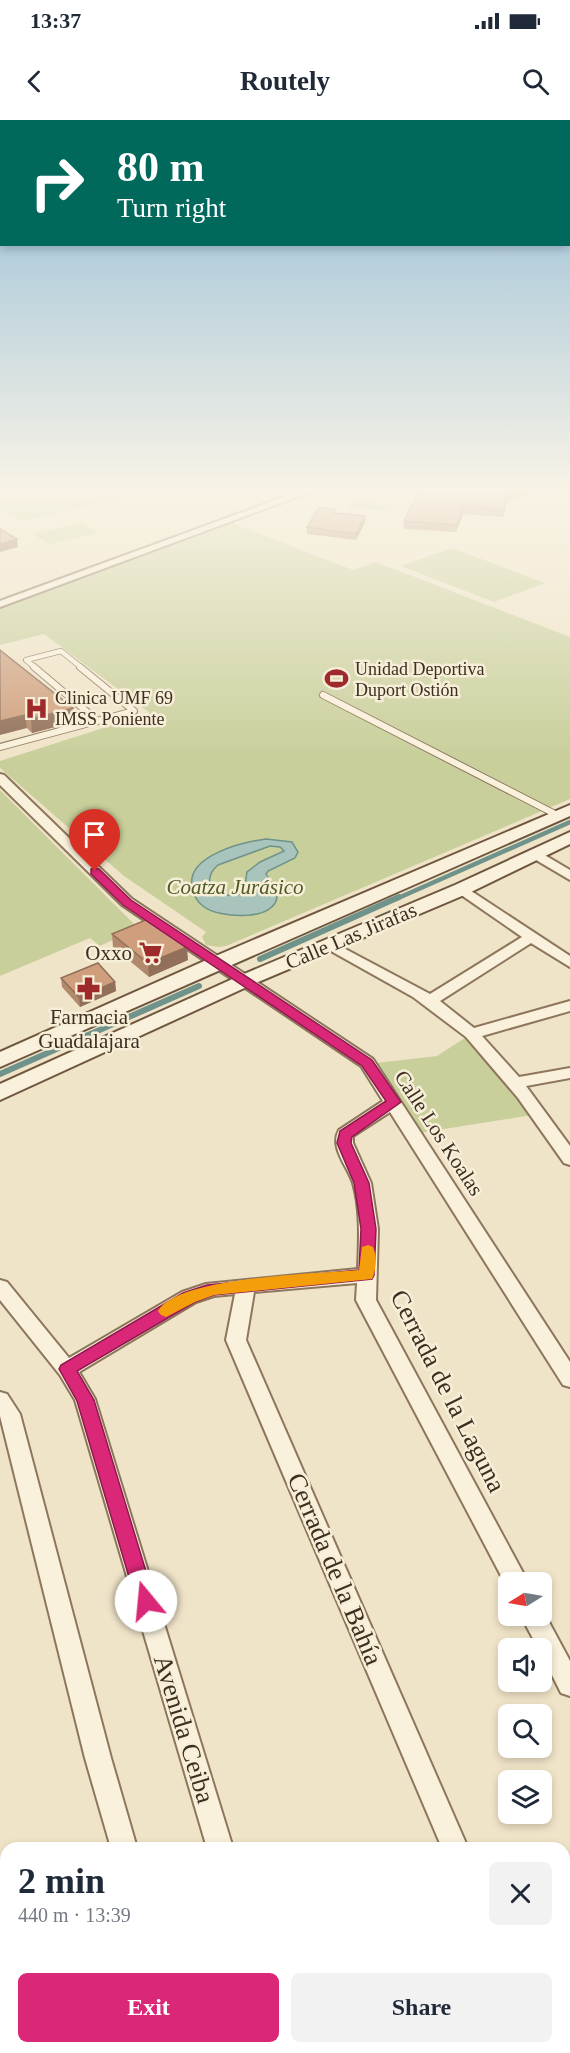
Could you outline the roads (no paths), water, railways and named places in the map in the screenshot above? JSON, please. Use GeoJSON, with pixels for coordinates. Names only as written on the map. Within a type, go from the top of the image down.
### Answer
{"type":"FeatureCollection","features":[{"type":"Feature","properties":{"kind":"main road","name":"Calle Las Jirafas"},"geometry":{"type":"LineString","coordinates":[[0,1060],[218,962],[563,813]]}},
{"type":"Feature","properties":{"kind":"main road","name":"Calle Las Jirafas"},"geometry":{"type":"LineString","coordinates":[[0,1093],[244,981],[462,889],[570,837]]}},
{"type":"Feature","properties":{"kind":"street"},"geometry":{"type":"LineString","coordinates":[[0,604],[73,577]]}},
{"type":"Feature","properties":{"kind":"street","name":"Calle Los Koalas"},"geometry":{"type":"LineString","coordinates":[[0,778],[127,902],[367,1063],[570,1379]]}},
{"type":"Feature","properties":{"kind":"street"},"geometry":{"type":"LineString","coordinates":[[536,854],[570,876]]}},
{"type":"Feature","properties":{"kind":"street"},"geometry":{"type":"LineString","coordinates":[[462,889],[570,963]]}},
{"type":"Feature","properties":{"kind":"street"},"geometry":{"type":"LineString","coordinates":[[430,1001],[531,937]]}},
{"type":"Feature","properties":{"kind":"street"},"geometry":{"type":"LineString","coordinates":[[329,946],[430,1001],[471,1034],[540,1114],[570,1159]]}},
{"type":"Feature","properties":{"kind":"street"},"geometry":{"type":"LineString","coordinates":[[471,1034],[570,1006]]}},
{"type":"Feature","properties":{"kind":"street"},"geometry":{"type":"LineString","coordinates":[[515,1083],[570,1073]]}},
{"type":"Feature","properties":{"kind":"street","name":"Cerrada de la Laguna"},"geometry":{"type":"LineString","coordinates":[[394,1102],[345,1134],[344,1143],[362,1183],[369,1229],[366,1300],[511,1572]]}},
{"type":"Feature","properties":{"kind":"street"},"geometry":{"type":"LineString","coordinates":[[67,1369],[189,1297],[213,1289],[367,1275]]}},
{"type":"Feature","properties":{"kind":"street","name":"Cerrada de la Bahía"},"geometry":{"type":"LineString","coordinates":[[246,1286],[236,1340],[452,1842]]}},
{"type":"Feature","properties":{"kind":"street","name":"Avenida Ceiba"},"geometry":{"type":"LineString","coordinates":[[0,1287],[67,1369],[85,1400],[218,1842]]}},
{"type":"Feature","properties":{"kind":"street"},"geometry":{"type":"LineString","coordinates":[[0,1400],[10,1414],[98,1758],[122,1842]]}},
{"type":"Feature","properties":{"kind":"street"},"geometry":{"type":"LineString","coordinates":[[538,1626],[570,1685]]}},
{"type":"Feature","properties":{"kind":"lane"},"geometry":{"type":"LineString","coordinates":[[0,747],[98,722],[134,711],[61,651],[26,660],[98,722]]}},
{"type":"Feature","properties":{"kind":"lane"},"geometry":{"type":"LineString","coordinates":[[323,695],[563,813]]}},
{"type":"Feature","properties":{"kind":"water"},"geometry":{"type":"Polygon","coordinates":[[[266,839],[292,842],[298,852],[295,858],[266,874],[277,891],[275,903],[268,910],[246,915],[221,914],[201,904],[192,887],[193,876],[198,866],[218,852],[266,839]],[[270,846],[218,865],[210,879],[214,890],[228,895],[244,892],[247,872],[260,862],[284,851],[280,847],[270,846]]]}},
{"type":"Feature","properties":{"kind":"waterway"},"geometry":{"type":"LineString","coordinates":[[396,899],[570,822]]}},
{"type":"Feature","properties":{"kind":"waterway"},"geometry":{"type":"LineString","coordinates":[[260,959],[399,897]]}},
{"type":"Feature","properties":{"kind":"waterway"},"geometry":{"type":"LineString","coordinates":[[0,1074],[199,986]]}},
{"type":"Feature","properties":{"kind":"place","name":"Unidad Deportiva Duport Ostión"},"geometry":{"type":"Point","coordinates":[337,679]}},
{"type":"Feature","properties":{"kind":"place","name":"Clinica UMF 69 IMSS Poniente"},"geometry":{"type":"Point","coordinates":[37,708]}},
{"type":"Feature","properties":{"kind":"place","name":"Oxxo"},"geometry":{"type":"Point","coordinates":[150,953]}},
{"type":"Feature","properties":{"kind":"place","name":"Farmacia Guadalajara"},"geometry":{"type":"Point","coordinates":[89,989]}},
{"type":"Feature","properties":{"kind":"park label","name":"Coatza Jurásico"},"geometry":{"type":"Point","coordinates":[235,887]}}]}
